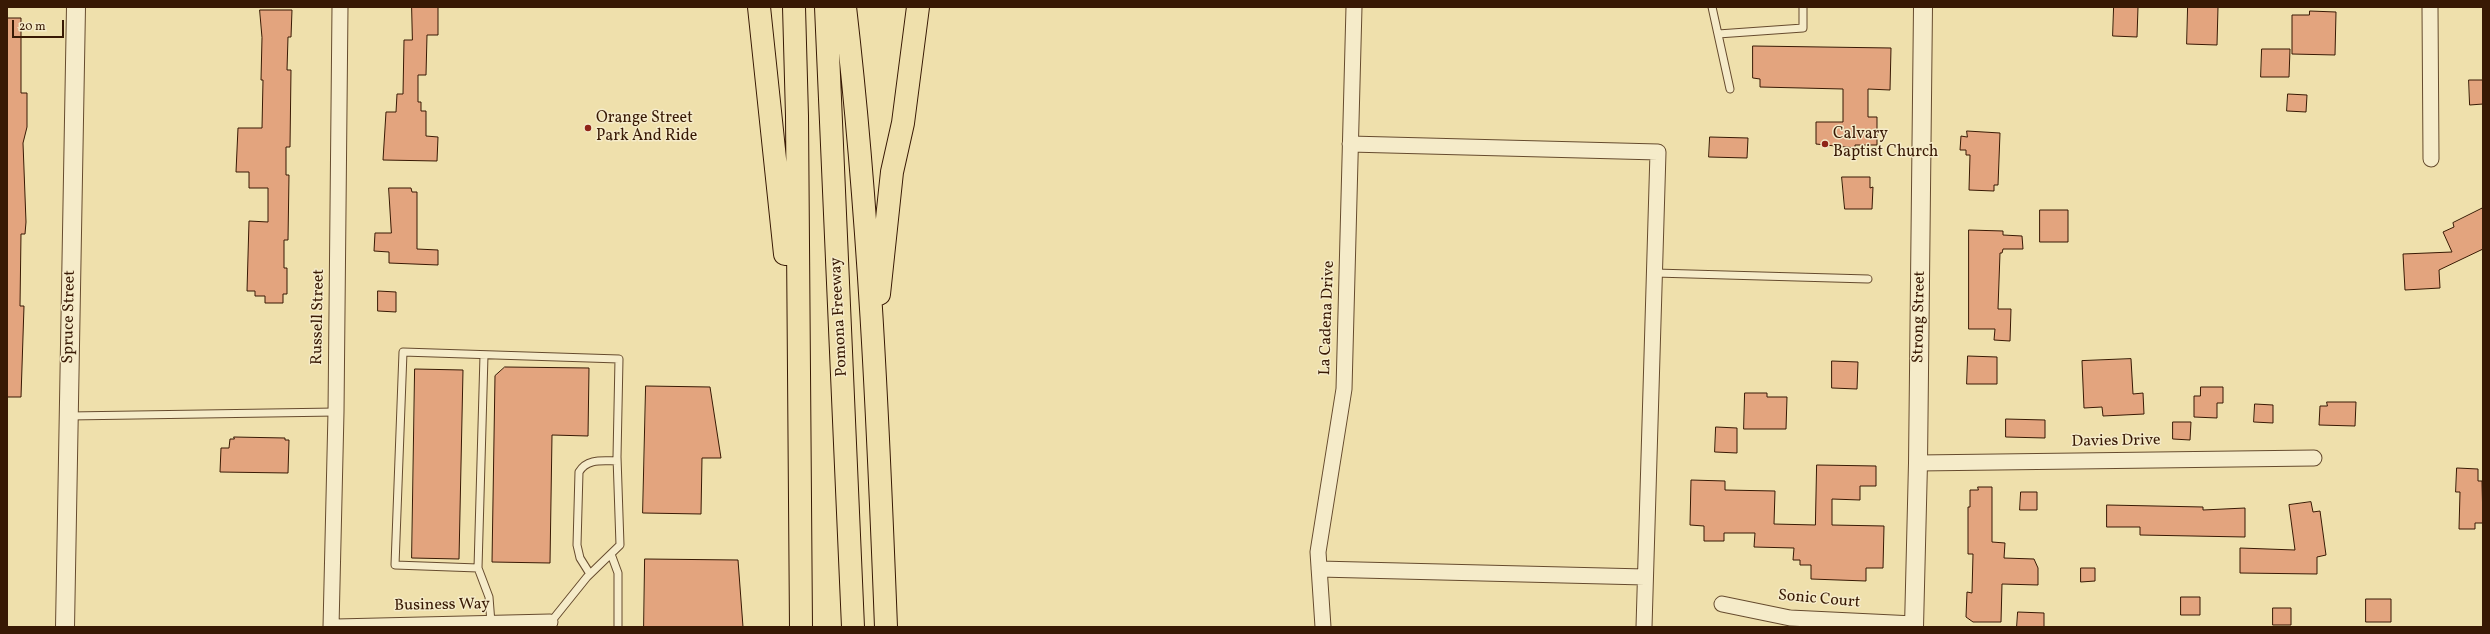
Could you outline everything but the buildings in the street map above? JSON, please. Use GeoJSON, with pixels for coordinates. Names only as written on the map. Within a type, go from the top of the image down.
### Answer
{"type":"FeatureCollection","features":[{"type":"Feature","properties":{"kind":"highway"},"geometry":{"type":"LineString","coordinates":[[759,7],[773,128],[799,406]]}},
{"type":"Feature","properties":{"kind":"highway"},"geometry":{"type":"LineString","coordinates":[[794,7],[797,116],[799,540],[801,627]]}},
{"type":"Feature","properties":{"kind":"highway","name":"Pomona Freeway"},"geometry":{"type":"LineString","coordinates":[[826,7],[853,627]]}},
{"type":"Feature","properties":{"kind":"highway"},"geometry":{"type":"LineString","coordinates":[[845,7],[854,83],[879,433],[886,627]]}},
{"type":"Feature","properties":{"kind":"highway"},"geometry":{"type":"LineString","coordinates":[[879,433],[879,294],[892,172],[902,123],[918,7]]}},
{"type":"Feature","properties":{"kind":"highway"},"geometry":{"type":"LineString","coordinates":[[792,627],[799,540]]}},
{"type":"Feature","properties":{"kind":"street","name":"Spruce Street"},"geometry":{"type":"LineString","coordinates":[[64,627],[76,7]]}},
{"type":"Feature","properties":{"kind":"street","name":"Russell Street"},"geometry":{"type":"LineString","coordinates":[[331,627],[336,412],[340,7]]}},
{"type":"Feature","properties":{"kind":"street","name":"La Cadena Drive"},"geometry":{"type":"LineString","coordinates":[[1324,627],[1318,552],[1344,389],[1354,7]]}},
{"type":"Feature","properties":{"kind":"street","name":"Strong Street"},"geometry":{"type":"LineString","coordinates":[[1914,626],[1918,463],[1923,7]]}},
{"type":"Feature","properties":{"kind":"street"},"geometry":{"type":"LineString","coordinates":[[2430,7],[2431,159]]}},
{"type":"Feature","properties":{"kind":"street"},"geometry":{"type":"LineString","coordinates":[[1350,144],[1658,152],[1644,627]]}},
{"type":"Feature","properties":{"kind":"street","name":"Davies Drive"},"geometry":{"type":"LineString","coordinates":[[1918,463],[2314,458]]}},
{"type":"Feature","properties":{"kind":"street"},"geometry":{"type":"LineString","coordinates":[[1319,569],[1645,577]]}},
{"type":"Feature","properties":{"kind":"street","name":"Sonic Court"},"geometry":{"type":"LineString","coordinates":[[1722,604],[1790,618],[1914,626]]}},
{"type":"Feature","properties":{"kind":"street","name":"Business Way"},"geometry":{"type":"LineString","coordinates":[[336,627],[551,624]]}},
{"type":"Feature","properties":{"kind":"lane"},"geometry":{"type":"LineString","coordinates":[[1712,7],[1730,89]]}},
{"type":"Feature","properties":{"kind":"lane"},"geometry":{"type":"LineString","coordinates":[[1718,34],[1803,28],[1803,7]]}},
{"type":"Feature","properties":{"kind":"lane"},"geometry":{"type":"LineString","coordinates":[[1654,273],[1868,279]]}},
{"type":"Feature","properties":{"kind":"lane"},"geometry":{"type":"LineString","coordinates":[[478,568],[395,565],[403,352],[619,359],[617,461],[621,535],[620,545],[590,574],[551,624]]}},
{"type":"Feature","properties":{"kind":"lane"},"geometry":{"type":"LineString","coordinates":[[482,625],[489,596],[478,568],[484,355]]}},
{"type":"Feature","properties":{"kind":"lane"},"geometry":{"type":"LineString","coordinates":[[69,416],[336,412]]}},
{"type":"Feature","properties":{"kind":"lane"},"geometry":{"type":"LineString","coordinates":[[590,574],[580,558],[577,545],[579,472],[583,465],[590,462],[617,461]]}},
{"type":"Feature","properties":{"kind":"lane"},"geometry":{"type":"LineString","coordinates":[[611,554],[618,573],[618,627]]}},
{"type":"Feature","properties":{"kind":"place","name":"Orange Street Park And Ride"},"geometry":{"type":"Point","coordinates":[588,128]}},
{"type":"Feature","properties":{"kind":"place","name":"Calvary Baptist Church"},"geometry":{"type":"Point","coordinates":[1825,144]}}]}
